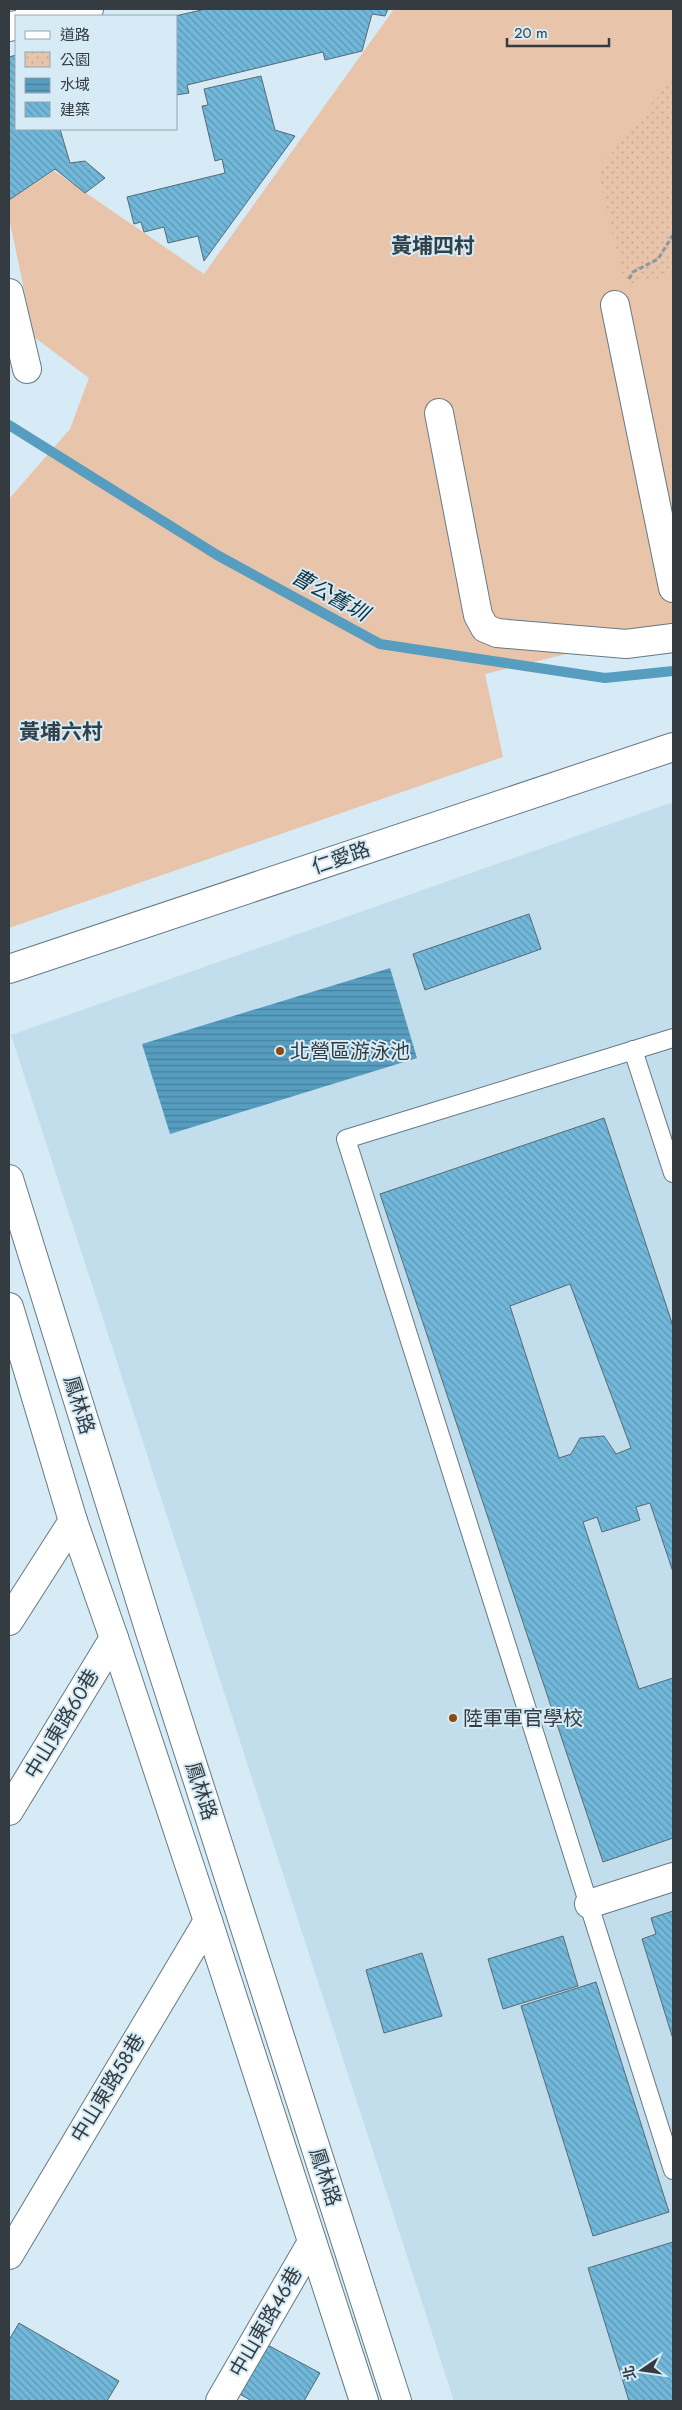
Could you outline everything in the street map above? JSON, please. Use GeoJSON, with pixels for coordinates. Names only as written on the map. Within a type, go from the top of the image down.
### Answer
{"type":"FeatureCollection","features":[{"type":"Feature","properties":{"kind":"street"},"geometry":{"type":"LineString","coordinates":[[59,15],[89,9]]}},
{"type":"Feature","properties":{"kind":"street"},"geometry":{"type":"LineString","coordinates":[[9,293],[27,369]]}},
{"type":"Feature","properties":{"kind":"street"},"geometry":{"type":"LineString","coordinates":[[615,305],[673,588]]}},
{"type":"Feature","properties":{"kind":"street"},"geometry":{"type":"LineString","coordinates":[[439,413],[478,615],[485,628],[497,633],[626,644],[673,638]]}},
{"type":"Feature","properties":{"kind":"street","name":"仁愛路"},"geometry":{"type":"LineString","coordinates":[[9,969],[673,747]]}},
{"type":"Feature","properties":{"kind":"street","name":"鳳林路"},"geometry":{"type":"LineString","coordinates":[[9,1179],[150,1632],[397,2401]]}},
{"type":"Feature","properties":{"kind":"street","name":"鳳林路"},"geometry":{"type":"LineString","coordinates":[[9,1306],[15,1354],[114,1638],[364,2401]]}},
{"type":"Feature","properties":{"kind":"street"},"geometry":{"type":"LineString","coordinates":[[9,1621],[73,1521]]}},
{"type":"Feature","properties":{"kind":"street","name":"中山東路60巷"},"geometry":{"type":"LineString","coordinates":[[9,1811],[114,1638]]}},
{"type":"Feature","properties":{"kind":"street"},"geometry":{"type":"LineString","coordinates":[[589,1904],[673,1878]]}},
{"type":"Feature","properties":{"kind":"street","name":"中山東路58巷"},"geometry":{"type":"LineString","coordinates":[[9,2255],[208,1921]]}},
{"type":"Feature","properties":{"kind":"street","name":"中山東路46巷"},"geometry":{"type":"LineString","coordinates":[[220,2401],[312,2242]]}},
{"type":"Feature","properties":{"kind":"lane"},"geometry":{"type":"LineString","coordinates":[[673,1038],[346,1139],[673,2170]]}},
{"type":"Feature","properties":{"kind":"lane"},"geometry":{"type":"LineString","coordinates":[[633,1050],[673,1173]]}},
{"type":"Feature","properties":{"kind":"path"},"geometry":{"type":"LineString","coordinates":[[615,305],[633,272],[658,259],[673,235]]}},
{"type":"Feature","properties":{"kind":"shaded area","name":"陸軍軍官學校"},"geometry":{"type":"Polygon","coordinates":[[[673,802],[673,2401],[454,2401],[11,1035],[673,802]]]}},
{"type":"Feature","properties":{"kind":"green space"},"geometry":{"type":"Polygon","coordinates":[[[394,9],[673,9],[673,628],[485,674],[503,757],[9,928],[9,499],[70,429],[89,378],[34,337],[9,218],[9,200],[54,171],[204,274],[394,9]]]}},
{"type":"Feature","properties":{"kind":"green space"},"geometry":{"type":"Polygon","coordinates":[[[673,78],[673,275],[625,285],[598,170],[673,78]]]}},
{"type":"Feature","properties":{"kind":"water","name":"北營區游泳池"},"geometry":{"type":"Polygon","coordinates":[[[390,968],[417,1058],[170,1134],[142,1044],[390,968]]]}},
{"type":"Feature","properties":{"kind":"building"},"geometry":{"type":"Polygon","coordinates":[[[206,9],[388,9],[385,16],[372,14],[362,51],[325,60],[323,52],[187,85],[189,93],[178,95],[178,15],[206,9]]]}},
{"type":"Feature","properties":{"kind":"building"},"geometry":{"type":"Polygon","coordinates":[[[15,55],[15,130],[60,130],[70,163],[85,161],[105,178],[85,193],[55,169],[9,200],[9,57],[15,55]]]}},
{"type":"Feature","properties":{"kind":"building"},"geometry":{"type":"Polygon","coordinates":[[[261,76],[275,130],[295,136],[204,261],[198,236],[168,243],[164,227],[144,232],[141,222],[134,224],[127,197],[225,173],[222,159],[215,161],[202,106],[208,105],[204,89],[261,76]]]}},
{"type":"Feature","properties":{"kind":"building"},"geometry":{"type":"Polygon","coordinates":[[[529,914],[541,949],[425,990],[413,954],[529,914]]]}},
{"type":"Feature","properties":{"kind":"building"},"geometry":{"type":"Polygon","coordinates":[[[604,1118],[673,1326],[673,1572],[650,1503],[636,1507],[640,1520],[602,1532],[597,1517],[583,1522],[639,1689],[673,1678],[673,1838],[603,1862],[380,1194],[604,1118]],[[570,1284],[510,1306],[559,1458],[571,1454],[580,1438],[604,1436],[616,1454],[631,1448],[570,1284]]]}},
{"type":"Feature","properties":{"kind":"building"},"geometry":{"type":"Polygon","coordinates":[[[673,1911],[673,2039],[642,1939],[656,1934],[651,1918],[673,1911]]]}},
{"type":"Feature","properties":{"kind":"building"},"geometry":{"type":"Polygon","coordinates":[[[563,1936],[578,1986],[503,2009],[488,1959],[563,1936]]]}},
{"type":"Feature","properties":{"kind":"building"},"geometry":{"type":"Polygon","coordinates":[[[422,1953],[442,2016],[384,2033],[366,1970],[422,1953]]]}},
{"type":"Feature","properties":{"kind":"building"},"geometry":{"type":"Polygon","coordinates":[[[596,1982],[669,2212],[593,2236],[521,2006],[596,1982]]]}},
{"type":"Feature","properties":{"kind":"building"},"geometry":{"type":"Polygon","coordinates":[[[673,2242],[673,2401],[629,2401],[588,2268],[673,2242]]]}},
{"type":"Feature","properties":{"kind":"building"},"geometry":{"type":"Polygon","coordinates":[[[19,2323],[119,2381],[107,2401],[9,2401],[9,2340],[19,2323]]]}},
{"type":"Feature","properties":{"kind":"building"},"geometry":{"type":"Polygon","coordinates":[[[262,2342],[320,2373],[304,2401],[252,2401],[236,2392],[262,2342]]]}},
{"type":"Feature","properties":{"kind":"waterway","name":"曹公舊圳"},"geometry":{"type":"LineString","coordinates":[[9,425],[217,555],[380,644],[605,678],[673,671]]}},
{"type":"Feature","properties":{"kind":"place","name":"北營區游泳池"},"geometry":{"type":"Point","coordinates":[280,1051]}},
{"type":"Feature","properties":{"kind":"place","name":"陸軍軍官學校"},"geometry":{"type":"Point","coordinates":[453,1718]}},
{"type":"Feature","properties":{"kind":"district","name":"黃埔四村"},"geometry":{"type":"Point","coordinates":[433,246]}},
{"type":"Feature","properties":{"kind":"district","name":"黃埔六村"},"geometry":{"type":"Point","coordinates":[61,732]}}]}
